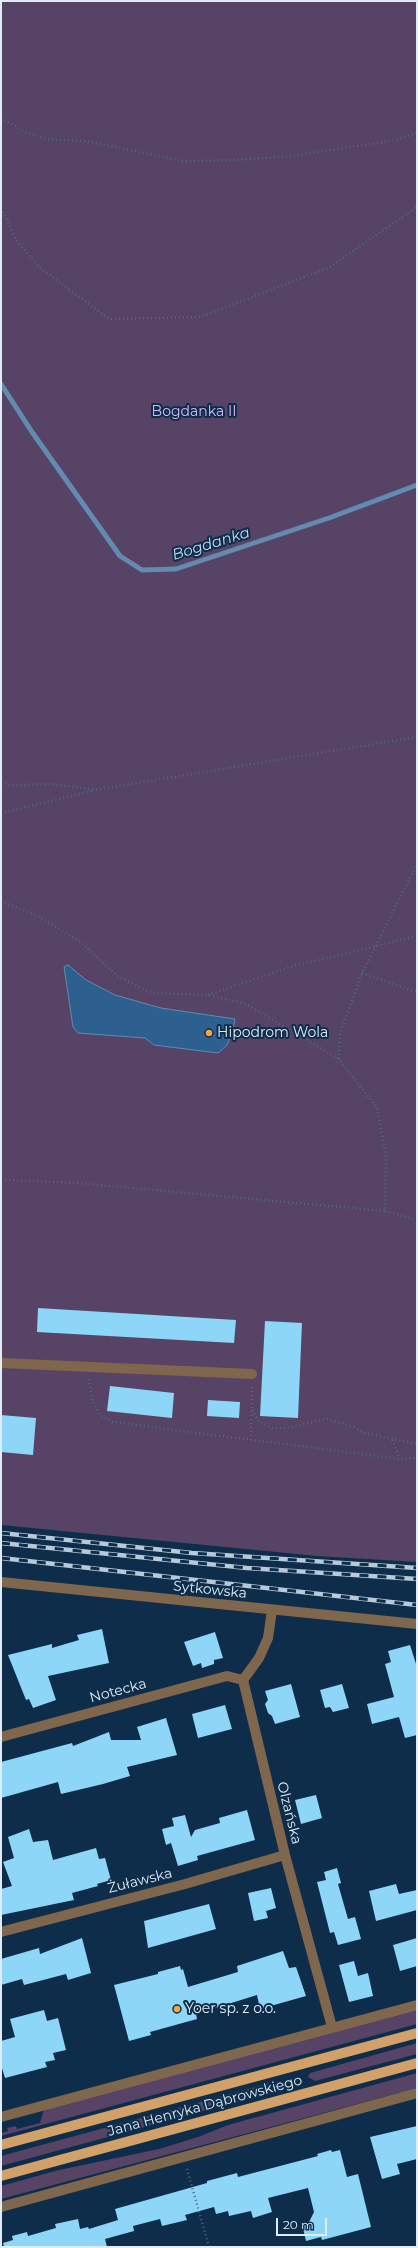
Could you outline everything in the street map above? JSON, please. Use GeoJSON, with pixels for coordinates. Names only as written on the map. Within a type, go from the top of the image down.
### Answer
{"type":"FeatureCollection","features":[{"type":"Feature","properties":{"kind":"main road","name":"Jana Henryka Dąbrowskiego"},"geometry":{"type":"LineString","coordinates":[[1,2145],[417,2033]]}},
{"type":"Feature","properties":{"kind":"main road","name":"Jana Henryka Dąbrowskiego"},"geometry":{"type":"LineString","coordinates":[[1,2176],[417,2063]]}},
{"type":"Feature","properties":{"kind":"street"},"geometry":{"type":"LineString","coordinates":[[1,1363],[87,1365],[252,1374]]}},
{"type":"Feature","properties":{"kind":"street","name":"Sytkowska"},"geometry":{"type":"LineString","coordinates":[[1,1582],[417,1624]]}},
{"type":"Feature","properties":{"kind":"street"},"geometry":{"type":"LineString","coordinates":[[243,1680],[259,1658],[268,1638],[272,1610]]}},
{"type":"Feature","properties":{"kind":"street","name":"Notecka"},"geometry":{"type":"LineString","coordinates":[[1,1737],[227,1676],[243,1680]]}},
{"type":"Feature","properties":{"kind":"street","name":"Olzańska"},"geometry":{"type":"LineString","coordinates":[[243,1680],[285,1855],[320,1989],[332,2027]]}},
{"type":"Feature","properties":{"kind":"street","name":"Żuławska"},"geometry":{"type":"LineString","coordinates":[[1,1932],[185,1884],[285,1855]]}},
{"type":"Feature","properties":{"kind":"street"},"geometry":{"type":"LineString","coordinates":[[1,2116],[417,2005]]}},
{"type":"Feature","properties":{"kind":"street"},"geometry":{"type":"LineString","coordinates":[[1,2207],[417,2094]]}},
{"type":"Feature","properties":{"kind":"path"},"geometry":{"type":"LineString","coordinates":[[1,118],[27,133],[47,139],[86,141],[183,161],[237,160],[291,156],[396,140],[417,133]]}},
{"type":"Feature","properties":{"kind":"path"},"geometry":{"type":"LineString","coordinates":[[1,208],[17,241],[40,268],[109,319],[200,317],[330,267],[417,208]]}},
{"type":"Feature","properties":{"kind":"path"},"geometry":{"type":"LineString","coordinates":[[1,813],[94,790],[417,737]]}},
{"type":"Feature","properties":{"kind":"path"},"geometry":{"type":"LineString","coordinates":[[1,782],[10,785],[52,784],[94,790]]}},
{"type":"Feature","properties":{"kind":"path"},"geometry":{"type":"LineString","coordinates":[[339,1059],[340,1034],[362,973],[417,864]]}},
{"type":"Feature","properties":{"kind":"path"},"geometry":{"type":"LineString","coordinates":[[1,900],[38,916],[82,943],[117,976],[152,993],[208,995],[246,1004],[339,1059],[377,1108],[386,1156],[385,1211]]}},
{"type":"Feature","properties":{"kind":"path"},"geometry":{"type":"LineString","coordinates":[[208,995],[290,967],[417,936]]}},
{"type":"Feature","properties":{"kind":"path"},"geometry":{"type":"LineString","coordinates":[[362,973],[417,992]]}},
{"type":"Feature","properties":{"kind":"path"},"geometry":{"type":"LineString","coordinates":[[1,1180],[77,1183],[385,1211],[417,1220]]}},
{"type":"Feature","properties":{"kind":"path"},"geometry":{"type":"LineString","coordinates":[[87,1365],[92,1400],[101,1416],[113,1422],[400,1459],[417,1458]]}},
{"type":"Feature","properties":{"kind":"path"},"geometry":{"type":"LineString","coordinates":[[251,1440],[252,1374]]}},
{"type":"Feature","properties":{"kind":"path"},"geometry":{"type":"LineString","coordinates":[[252,1410],[259,1422],[272,1428],[287,1428],[327,1419],[346,1424],[365,1434],[417,1444]]}},
{"type":"Feature","properties":{"kind":"path"},"geometry":{"type":"LineString","coordinates":[[392,1439],[400,1459]]}},
{"type":"Feature","properties":{"kind":"path"},"geometry":{"type":"LineString","coordinates":[[184,2158],[209,2247]]}},
{"type":"Feature","properties":{"kind":"green space","name":"Hipodrom Wola"},"geometry":{"type":"Polygon","coordinates":[[[1,1],[417,1],[417,1562],[317,1556],[1,1525],[1,1]]]}},
{"type":"Feature","properties":{"kind":"green space"},"geometry":{"type":"Polygon","coordinates":[[[417,2009],[417,2024],[1,2136],[1,2133],[8,2131],[7,2128],[16,2126],[17,2129],[40,2123],[44,2109],[417,2009]]]}},
{"type":"Feature","properties":{"kind":"green space"},"geometry":{"type":"Polygon","coordinates":[[[417,2043],[417,2054],[315,2081],[308,2077],[310,2073],[417,2043]]]}},
{"type":"Feature","properties":{"kind":"green space"},"geometry":{"type":"Polygon","coordinates":[[[417,2073],[417,2088],[1,2199],[1,2186],[59,2170],[159,2149],[198,2137],[228,2125],[417,2073]]]}},
{"type":"Feature","properties":{"kind":"green space"},"geometry":{"type":"Polygon","coordinates":[[[270,2083],[276,2087],[270,2093],[1,2166],[1,2156],[270,2083]]]}},
{"type":"Feature","properties":{"kind":"water"},"geometry":{"type":"Polygon","coordinates":[[[68,965],[86,980],[115,995],[161,1008],[235,1019],[233,1030],[227,1045],[218,1053],[154,1045],[145,1038],[78,1033],[73,1027],[64,967],[68,965]]]}},
{"type":"Feature","properties":{"kind":"building"},"geometry":{"type":"Polygon","coordinates":[[[38,1308],[236,1320],[234,1343],[37,1332],[38,1308]]]}},
{"type":"Feature","properties":{"kind":"building"},"geometry":{"type":"Polygon","coordinates":[[[265,1321],[302,1323],[298,1418],[260,1416],[265,1321]]]}},
{"type":"Feature","properties":{"kind":"building"},"geometry":{"type":"Polygon","coordinates":[[[110,1386],[174,1393],[172,1418],[107,1411],[110,1386]]]}},
{"type":"Feature","properties":{"kind":"building"},"geometry":{"type":"Polygon","coordinates":[[[208,1400],[240,1402],[239,1418],[207,1416],[208,1400]]]}},
{"type":"Feature","properties":{"kind":"building"},"geometry":{"type":"Polygon","coordinates":[[[1,1415],[36,1418],[33,1455],[1,1452],[1,1415]]]}},
{"type":"Feature","properties":{"kind":"building"},"geometry":{"type":"Polygon","coordinates":[[[102,1629],[109,1663],[48,1676],[56,1700],[33,1708],[29,1699],[26,1700],[8,1655],[52,1644],[52,1648],[79,1640],[77,1635],[102,1629]]]}},
{"type":"Feature","properties":{"kind":"building"},"geometry":{"type":"Polygon","coordinates":[[[215,1632],[223,1658],[214,1660],[214,1664],[202,1668],[201,1663],[193,1666],[184,1642],[215,1632]]]}},
{"type":"Feature","properties":{"kind":"building"},"geometry":{"type":"Polygon","coordinates":[[[410,1645],[417,1667],[417,1735],[405,1738],[399,1717],[372,1724],[367,1704],[394,1697],[385,1664],[391,1662],[388,1651],[410,1645]]]}},
{"type":"Feature","properties":{"kind":"building"},"geometry":{"type":"Polygon","coordinates":[[[291,1684],[300,1717],[275,1724],[272,1716],[268,1713],[265,1704],[268,1700],[265,1691],[291,1684]]]}},
{"type":"Feature","properties":{"kind":"building"},"geometry":{"type":"Polygon","coordinates":[[[342,1684],[349,1708],[333,1712],[330,1707],[325,1708],[320,1690],[342,1684]]]}},
{"type":"Feature","properties":{"kind":"building"},"geometry":{"type":"Polygon","coordinates":[[[225,1705],[232,1729],[198,1738],[192,1714],[225,1705]]]}},
{"type":"Feature","properties":{"kind":"building"},"geometry":{"type":"Polygon","coordinates":[[[166,1718],[177,1755],[127,1767],[130,1776],[103,1784],[61,1794],[58,1782],[1,1798],[1,1762],[72,1743],[73,1746],[109,1732],[111,1740],[141,1740],[137,1727],[166,1718]]]}},
{"type":"Feature","properties":{"kind":"building"},"geometry":{"type":"Polygon","coordinates":[[[316,1795],[322,1818],[301,1824],[295,1800],[316,1795]]]}},
{"type":"Feature","properties":{"kind":"building"},"geometry":{"type":"Polygon","coordinates":[[[247,1810],[255,1840],[197,1856],[198,1860],[178,1866],[171,1843],[166,1845],[162,1829],[174,1826],[172,1818],[185,1815],[191,1837],[195,1830],[220,1823],[219,1818],[247,1810]]]}},
{"type":"Feature","properties":{"kind":"building"},"geometry":{"type":"Polygon","coordinates":[[[29,1829],[33,1842],[48,1840],[53,1860],[96,1848],[99,1859],[105,1858],[111,1880],[97,1884],[98,1886],[72,1893],[74,1900],[1,1915],[1,1889],[12,1886],[3,1862],[14,1858],[8,1837],[29,1829]]]}},
{"type":"Feature","properties":{"kind":"building"},"geometry":{"type":"Polygon","coordinates":[[[337,1868],[341,1883],[338,1884],[348,1919],[355,1917],[361,1939],[338,1945],[334,1932],[330,1933],[317,1882],[326,1880],[324,1872],[337,1868]]]}},
{"type":"Feature","properties":{"kind":"building"},"geometry":{"type":"Polygon","coordinates":[[[396,1884],[399,1894],[417,1890],[417,1910],[376,1921],[369,1891],[396,1884]]]}},
{"type":"Feature","properties":{"kind":"building"},"geometry":{"type":"Polygon","coordinates":[[[271,1888],[276,1908],[266,1911],[268,1918],[254,1921],[248,1893],[271,1888]]]}},
{"type":"Feature","properties":{"kind":"building"},"geometry":{"type":"Polygon","coordinates":[[[209,1904],[216,1929],[148,1948],[144,1921],[209,1904]]]}},
{"type":"Feature","properties":{"kind":"building"},"geometry":{"type":"Polygon","coordinates":[[[82,1938],[91,1973],[68,1980],[66,1974],[24,1985],[22,1979],[1,1985],[1,1959],[39,1948],[40,1954],[82,1938]]]}},
{"type":"Feature","properties":{"kind":"building"},"geometry":{"type":"Polygon","coordinates":[[[417,1938],[417,1966],[400,1971],[393,1945],[417,1938]]]}},
{"type":"Feature","properties":{"kind":"building"},"geometry":{"type":"Polygon","coordinates":[[[283,1951],[289,1968],[296,1967],[306,1996],[260,2009],[257,1995],[196,2014],[197,2019],[150,2032],[151,2035],[129,2041],[114,1985],[158,1974],[158,1972],[180,1966],[181,1970],[183,1969],[188,1987],[238,1972],[237,1966],[283,1951]]]}},
{"type":"Feature","properties":{"kind":"building"},"geometry":{"type":"Polygon","coordinates":[[[354,1961],[358,1976],[368,1973],[373,1996],[349,2002],[339,1965],[354,1961]]]}},
{"type":"Feature","properties":{"kind":"building"},"geometry":{"type":"Polygon","coordinates":[[[44,2010],[47,2021],[58,2018],[66,2050],[53,2053],[55,2060],[45,2062],[47,2067],[5,2078],[1,2065],[1,2041],[15,2037],[10,2019],[44,2010]]]}},
{"type":"Feature","properties":{"kind":"building"},"geometry":{"type":"Polygon","coordinates":[[[417,2126],[417,2159],[397,2164],[400,2174],[382,2179],[370,2137],[417,2126]]]}},
{"type":"Feature","properties":{"kind":"building"},"geometry":{"type":"Polygon","coordinates":[[[331,2150],[332,2152],[340,2150],[347,2177],[358,2174],[371,2227],[322,2240],[321,2237],[306,2241],[302,2224],[309,2222],[314,2212],[308,2188],[268,2198],[272,2212],[253,2218],[251,2211],[229,2216],[228,2211],[216,2214],[214,2207],[185,2215],[187,2220],[162,2226],[160,2219],[133,2226],[134,2231],[105,2239],[107,2247],[4,2247],[3,2243],[13,2240],[12,2236],[27,2232],[28,2236],[56,2228],[55,2224],[78,2219],[80,2229],[88,2227],[89,2229],[118,2220],[115,2209],[207,2183],[207,2181],[237,2173],[238,2177],[318,2156],[317,2154],[331,2150]]]}},
{"type":"Feature","properties":{"kind":"waterway","name":"Bogdanka"},"geometry":{"type":"LineString","coordinates":[[1,384],[32,432],[120,556],[142,570],[176,569],[329,518],[417,485]]}},
{"type":"Feature","properties":{"kind":"railway"},"geometry":{"type":"LineString","coordinates":[[1,1533],[192,1553],[417,1568]]}},
{"type":"Feature","properties":{"kind":"railway"},"geometry":{"type":"LineString","coordinates":[[1,1543],[247,1568],[417,1579]]}},
{"type":"Feature","properties":{"kind":"railway"},"geometry":{"type":"LineString","coordinates":[[1,1558],[417,1605]]}},
{"type":"Feature","properties":{"kind":"place","name":"Hipodrom Wola"},"geometry":{"type":"Point","coordinates":[209,1033]}},
{"type":"Feature","properties":{"kind":"place","name":"Yoer sp. z o.o."},"geometry":{"type":"Point","coordinates":[177,2009]}},
{"type":"Feature","properties":{"kind":"park label","name":"Bogdanka II"},"geometry":{"type":"Point","coordinates":[194,412]}}]}
